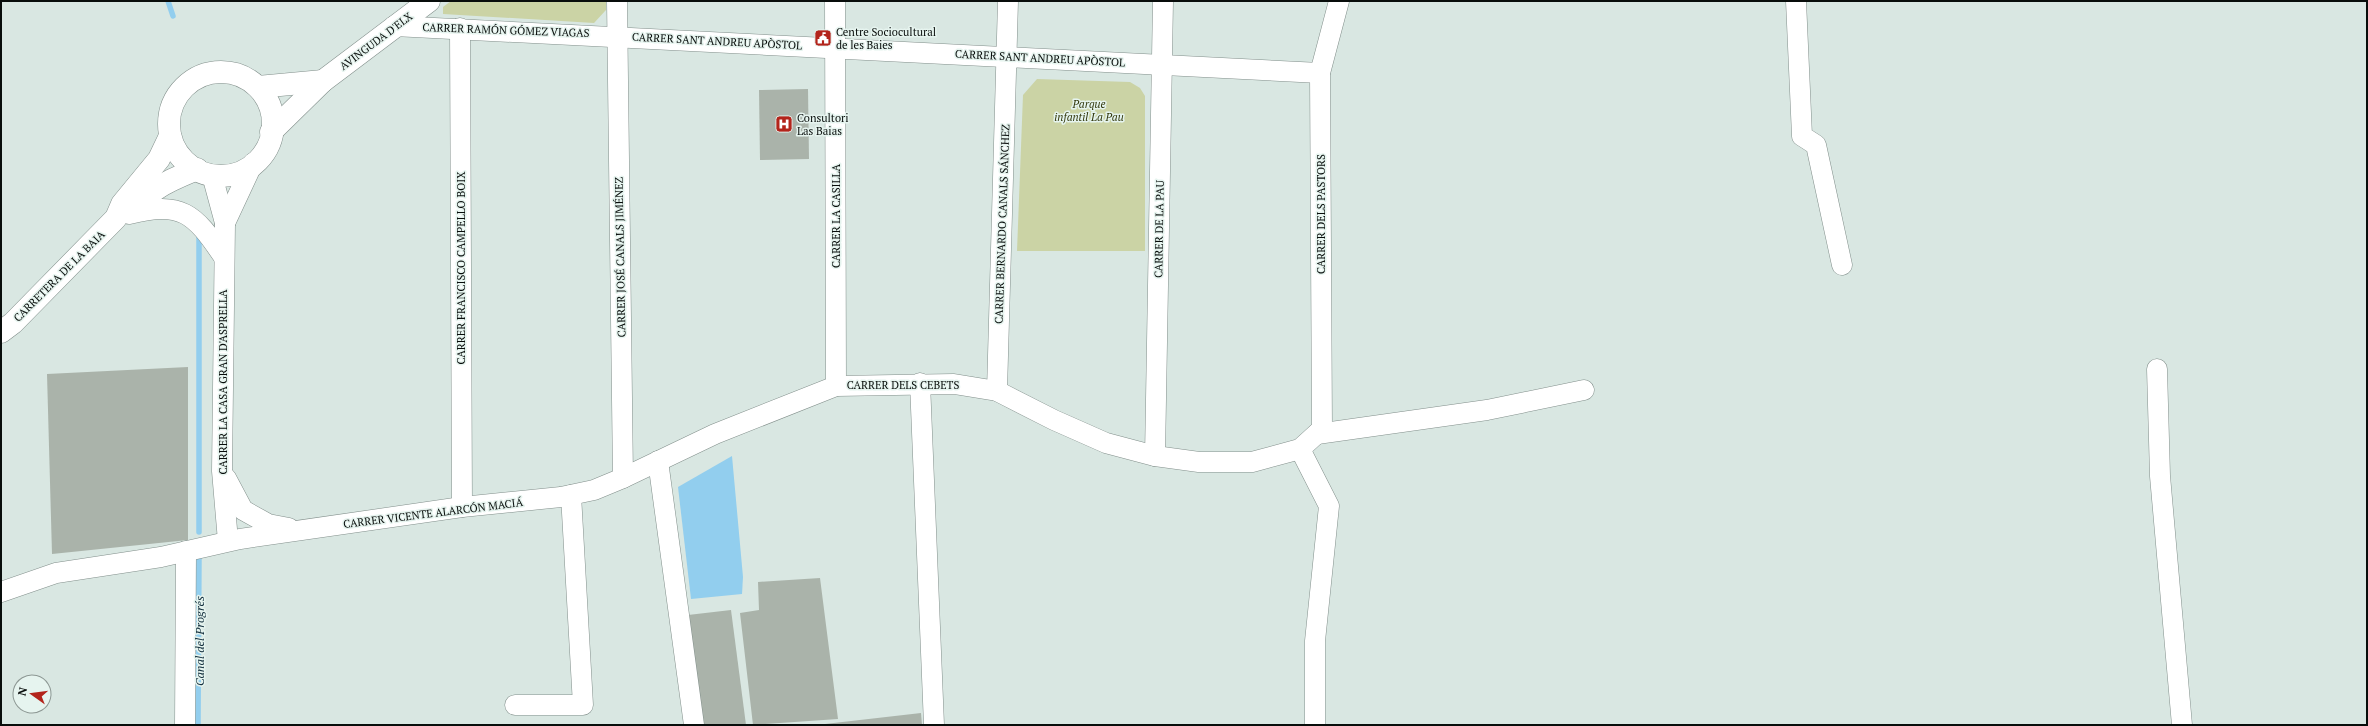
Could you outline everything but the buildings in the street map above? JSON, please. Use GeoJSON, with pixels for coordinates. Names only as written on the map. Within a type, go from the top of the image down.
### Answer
{"type":"FeatureCollection","features":[{"type":"Feature","properties":{"kind":"main road","name":"AVINGUDA D'ELX"},"geometry":{"type":"LineString","coordinates":[[271,132],[323,81],[429,1]]}},
{"type":"Feature","properties":{"kind":"main road"},"geometry":{"type":"LineString","coordinates":[[228,72],[245,78],[258,87],[268,102],[272,115],[271,132],[271,138],[260,158],[239,173],[226,176],[205,172],[185,162],[174,148],[170,136],[169,117],[174,100],[184,86],[207,73],[228,72]]}},
{"type":"Feature","properties":{"kind":"main road"},"geometry":{"type":"LineString","coordinates":[[258,87],[323,81]]}},
{"type":"Feature","properties":{"kind":"main road","name":"CARRETERA DE LA BAIA"},"geometry":{"type":"LineString","coordinates":[[122,216],[122,204],[159,159],[170,136]]}},
{"type":"Feature","properties":{"kind":"main road","name":"CARRETERA DE LA BAIA"},"geometry":{"type":"LineString","coordinates":[[1,332],[13,323],[122,216],[152,190],[165,182],[205,172]]}},
{"type":"Feature","properties":{"kind":"street","name":"CARRER JOSÉ CANALS JIMÉNEZ"},"geometry":{"type":"LineString","coordinates":[[617,1],[623,478]]}},
{"type":"Feature","properties":{"kind":"street","name":"CARRER LA CASILLA"},"geometry":{"type":"LineString","coordinates":[[835,1],[836,386]]}},
{"type":"Feature","properties":{"kind":"street","name":"CARRER BERNARDO CANALS SÁNCHEZ"},"geometry":{"type":"LineString","coordinates":[[997,391],[1008,1]]}},
{"type":"Feature","properties":{"kind":"street","name":"CARRER DE LA PAU"},"geometry":{"type":"LineString","coordinates":[[1155,456],[1163,1]]}},
{"type":"Feature","properties":{"kind":"street","name":"CARRER DELS PASTORS"},"geometry":{"type":"LineString","coordinates":[[1320,432],[1320,73],[1339,1]]}},
{"type":"Feature","properties":{"kind":"street"},"geometry":{"type":"LineString","coordinates":[[1796,1],[1802,136],[1816,144],[1842,265]]}},
{"type":"Feature","properties":{"kind":"street","name":"CARRER RAMÓN GÓMEZ VIAGAS"},"geometry":{"type":"LineString","coordinates":[[394,26],[617,35]]}},
{"type":"Feature","properties":{"kind":"street","name":"CARRER FRANCISCO CAMPELLO BOIX"},"geometry":{"type":"LineString","coordinates":[[460,28],[462,508]]}},
{"type":"Feature","properties":{"kind":"street","name":"CARRER SANT ANDREU APÒSTOL"},"geometry":{"type":"LineString","coordinates":[[617,35],[1320,73]]}},
{"type":"Feature","properties":{"kind":"street","name":"CARRER LA CASA GRAN D'ASPRELLA"},"geometry":{"type":"LineString","coordinates":[[234,540],[222,471],[223,256],[225,223],[253,163]]}},
{"type":"Feature","properties":{"kind":"street","name":"CARRER LA CASA GRAN D'ASPRELLA"},"geometry":{"type":"LineString","coordinates":[[205,172],[225,223]]}},
{"type":"Feature","properties":{"kind":"street"},"geometry":{"type":"LineString","coordinates":[[122,216],[150,209],[175,209],[192,218],[204,227],[223,256]]}},
{"type":"Feature","properties":{"kind":"street"},"geometry":{"type":"LineString","coordinates":[[2157,368],[2160,476],[2182,725]]}},
{"type":"Feature","properties":{"kind":"street"},"geometry":{"type":"LineString","coordinates":[[920,383],[921,439],[934,725]]}},
{"type":"Feature","properties":{"kind":"street","name":"CARRER DELS CEBETS"},"geometry":{"type":"LineString","coordinates":[[623,478],[715,434],[836,386],[920,383],[954,384],[997,391],[1054,420],[1106,443],[1155,456],[1199,462],[1252,462],[1300,449],[1320,432]]}},
{"type":"Feature","properties":{"kind":"street"},"geometry":{"type":"LineString","coordinates":[[1320,432],[1487,410],[1584,390]]}},
{"type":"Feature","properties":{"kind":"street"},"geometry":{"type":"LineString","coordinates":[[1300,449],[1330,506],[1315,641],[1314,725]]}},
{"type":"Feature","properties":{"kind":"street"},"geometry":{"type":"LineString","coordinates":[[658,461],[694,725]]}},
{"type":"Feature","properties":{"kind":"street"},"geometry":{"type":"LineString","coordinates":[[222,471],[243,510],[268,524],[299,530]]}},
{"type":"Feature","properties":{"kind":"street","name":"CARRER VICENTE ALARCÓN MACIÁ"},"geometry":{"type":"LineString","coordinates":[[1,592],[56,572],[161,557],[234,540],[299,530],[571,495],[594,490],[623,478]]}},
{"type":"Feature","properties":{"kind":"street"},"geometry":{"type":"LineString","coordinates":[[515,705],[584,705],[571,495]]}},
{"type":"Feature","properties":{"kind":"street"},"geometry":{"type":"LineString","coordinates":[[185,725],[186,551]]}},
{"type":"Feature","properties":{"kind":"green space"},"geometry":{"type":"Polygon","coordinates":[[[451,1],[606,1],[606,10],[594,23],[443,14],[443,7],[451,1]]]}},
{"type":"Feature","properties":{"kind":"green space","name":"Parque infantil La Pau"},"geometry":{"type":"Polygon","coordinates":[[[1037,79],[1130,82],[1140,88],[1145,96],[1145,251],[1017,251],[1023,95],[1037,79]]]}},
{"type":"Feature","properties":{"kind":"water"},"geometry":{"type":"Polygon","coordinates":[[[732,456],[743,577],[742,594],[691,599],[678,487],[732,456]]]}},
{"type":"Feature","properties":{"kind":"waterway"},"geometry":{"type":"LineString","coordinates":[[168,1],[173,16]]}},
{"type":"Feature","properties":{"kind":"waterway"},"geometry":{"type":"LineString","coordinates":[[199,236],[199,532]]}},
{"type":"Feature","properties":{"kind":"waterway","name":"Canal del Progrés"},"geometry":{"type":"LineString","coordinates":[[198,725],[199,557]]}},
{"type":"Feature","properties":{"kind":"place","name":"Centre Sociocultural de les Baies"},"geometry":{"type":"Point","coordinates":[823,38]}},
{"type":"Feature","properties":{"kind":"place","name":"Consultori Las Baias"},"geometry":{"type":"Point","coordinates":[784,124]}}]}
